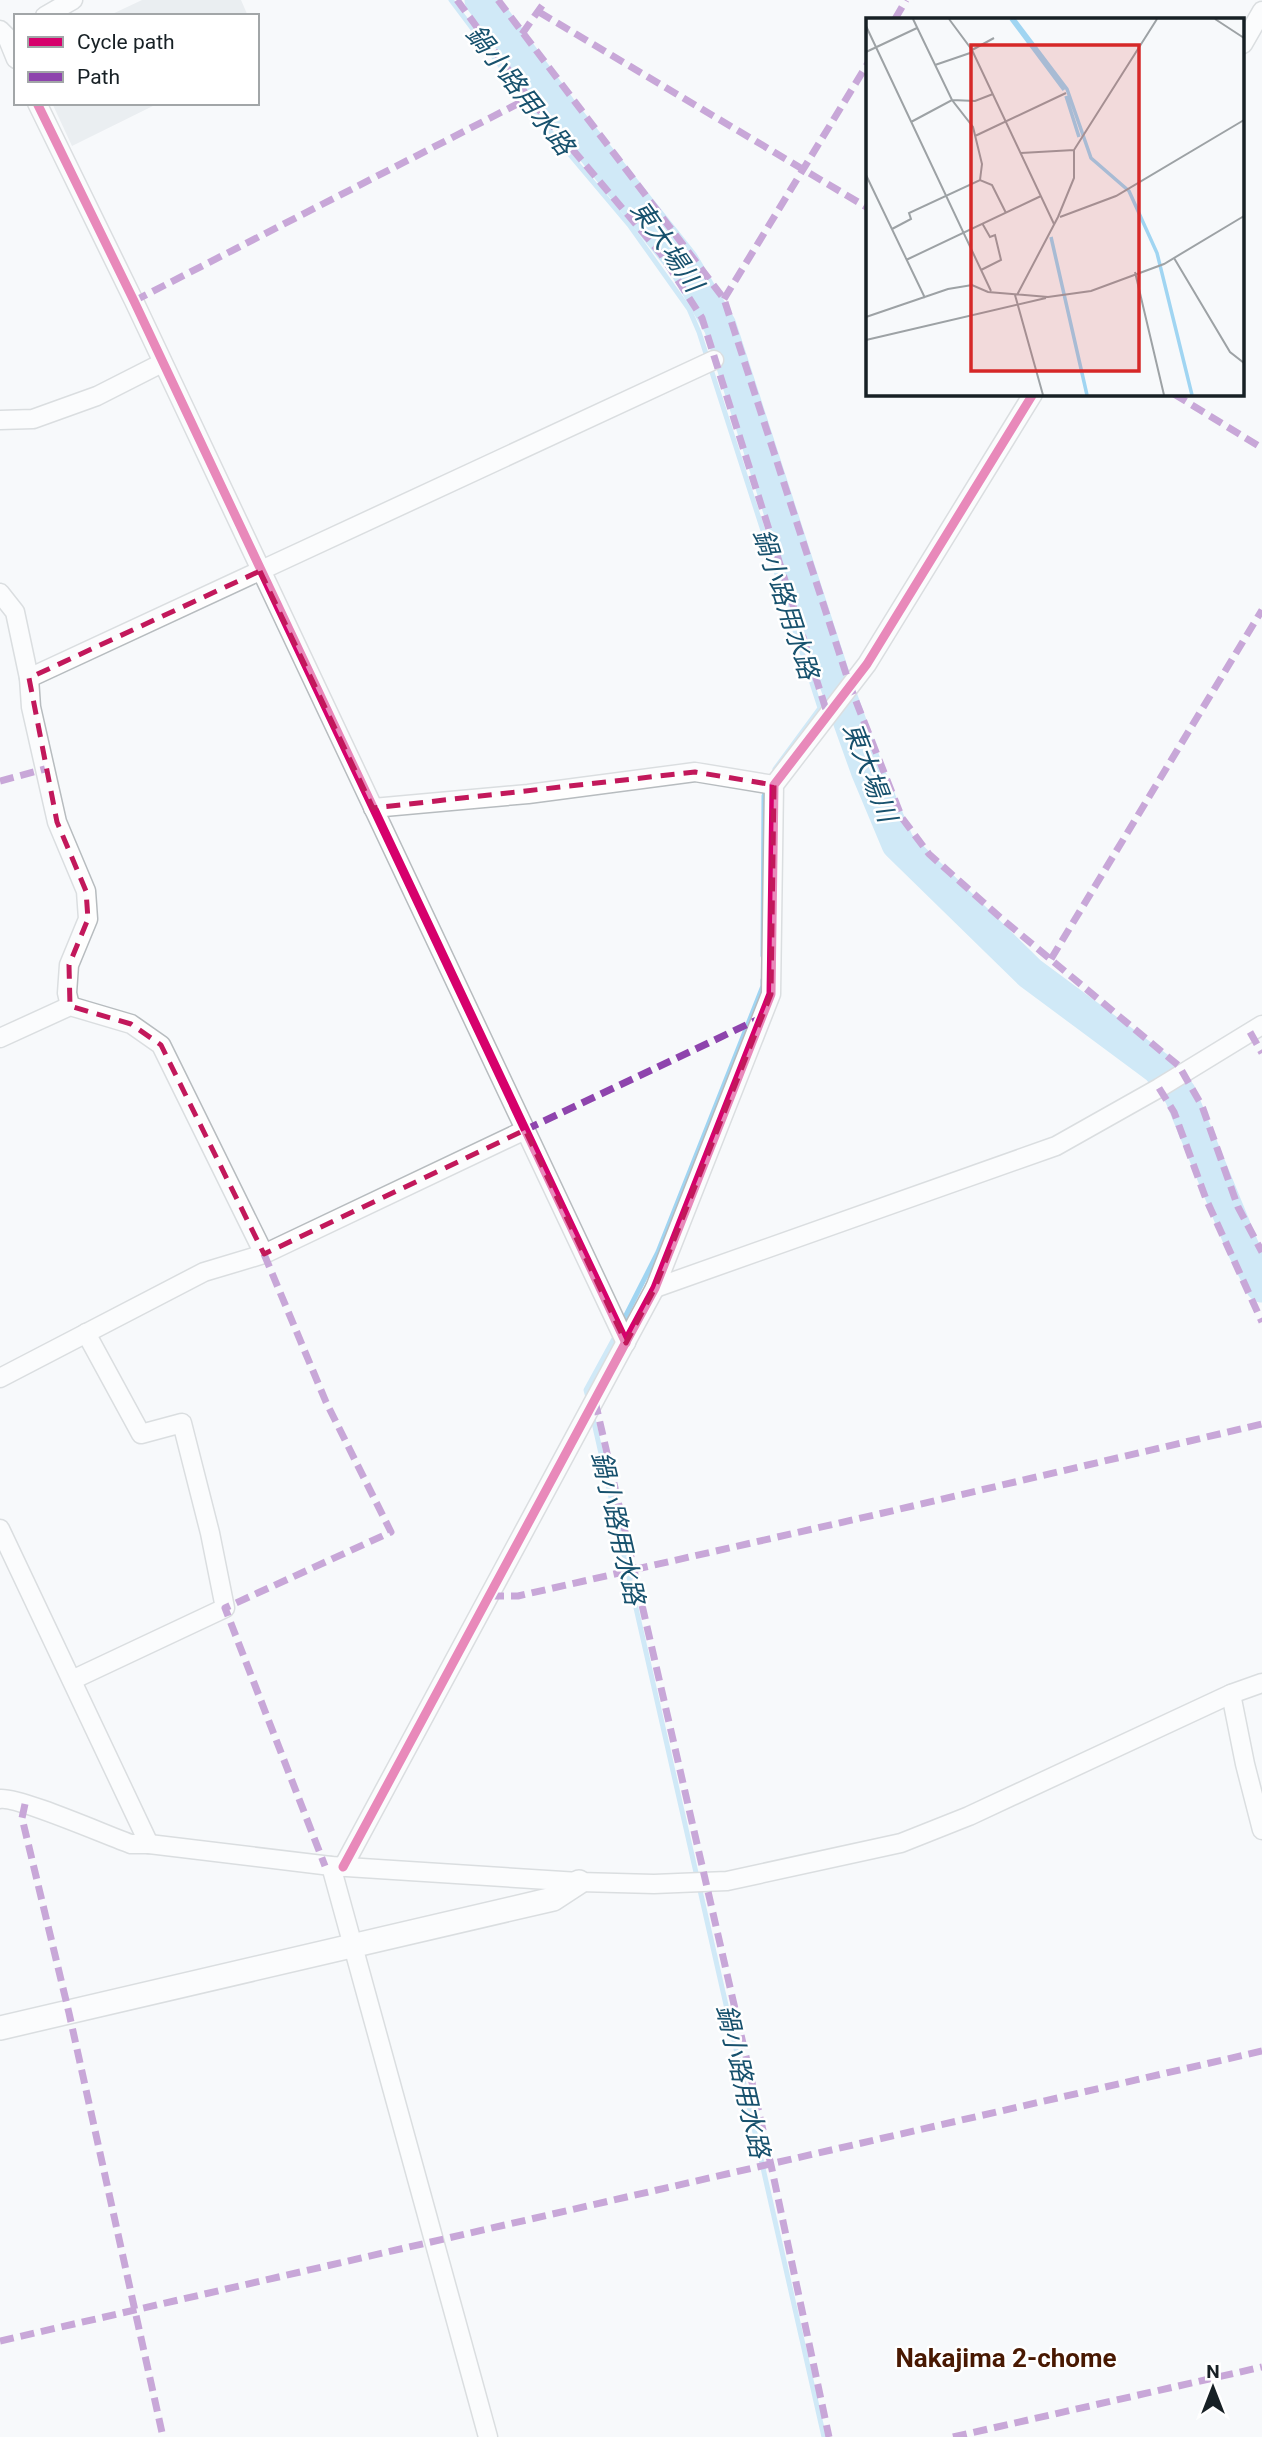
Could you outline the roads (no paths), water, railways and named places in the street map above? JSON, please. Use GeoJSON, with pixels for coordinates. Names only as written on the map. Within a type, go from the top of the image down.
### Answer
{"type":"FeatureCollection","features":[{"type":"Feature","properties":{"kind":"street"},"geometry":{"type":"LineString","coordinates":[[48,14],[73,0]]}},
{"type":"Feature","properties":{"kind":"street"},"geometry":{"type":"LineString","coordinates":[[1244,42],[1262,11]]}},
{"type":"Feature","properties":{"kind":"street"},"geometry":{"type":"LineString","coordinates":[[38,105],[626,1343]]}},
{"type":"Feature","properties":{"kind":"street"},"geometry":{"type":"LineString","coordinates":[[30,678],[714,359]]}},
{"type":"Feature","properties":{"kind":"street"},"geometry":{"type":"LineString","coordinates":[[0,420],[33,419],[97,396],[162,363]]}},
{"type":"Feature","properties":{"kind":"street"},"geometry":{"type":"LineString","coordinates":[[488,2437],[353,1947],[337,1867],[655,1288],[771,994],[774,785],[867,664],[1032,396]]}},
{"type":"Feature","properties":{"kind":"street"},"geometry":{"type":"LineString","coordinates":[[0,593],[15,612],[30,678],[31,707],[57,822],[86,891],[88,919],[69,965],[67,993],[70,1006]]}},
{"type":"Feature","properties":{"kind":"street"},"geometry":{"type":"LineString","coordinates":[[373,808],[528,794],[695,772],[774,785]]}},
{"type":"Feature","properties":{"kind":"street"},"geometry":{"type":"LineString","coordinates":[[0,1038],[70,1006],[131,1024],[161,1045],[264,1254]]}},
{"type":"Feature","properties":{"kind":"street"},"geometry":{"type":"LineString","coordinates":[[655,1288],[1056,1146],[1159,1088],[1262,1025]]}},
{"type":"Feature","properties":{"kind":"street"},"geometry":{"type":"LineString","coordinates":[[0,1378],[204,1272],[264,1254],[525,1130]]}},
{"type":"Feature","properties":{"kind":"street"},"geometry":{"type":"LineString","coordinates":[[72,1680],[225,1608],[211,1533],[182,1423],[141,1434],[86,1333]]}},
{"type":"Feature","properties":{"kind":"street"},"geometry":{"type":"LineString","coordinates":[[0,1530],[149,1843]]}},
{"type":"Feature","properties":{"kind":"street"},"geometry":{"type":"LineString","coordinates":[[0,1799],[6,1798],[25,1804],[131,1844],[149,1843],[337,1867],[579,1882],[654,1884],[727,1881],[901,1843],[969,1816],[1231,1694],[1262,1683]]}},
{"type":"Feature","properties":{"kind":"street"},"geometry":{"type":"LineString","coordinates":[[1231,1694],[1262,1830]]}},
{"type":"Feature","properties":{"kind":"street"},"geometry":{"type":"LineString","coordinates":[[0,2028],[554,1899],[579,1882]]}},
{"type":"Feature","properties":{"kind":"waterway","name":"鍋小路用水路"},"geometry":{"type":"LineString","coordinates":[[451,0],[544,124],[630,226],[689,309],[699,332],[820,708],[775,769]]}},
{"type":"Feature","properties":{"kind":"waterway","name":"東大場川"},"geometry":{"type":"LineString","coordinates":[[481,0],[562,111],[683,263],[720,326],[834,678],[867,770],[898,844],[1030,973],[1158,1068],[1180,1094],[1243,1248],[1262,1286]]}},
{"type":"Feature","properties":{"kind":"waterway","name":"鍋小路用水路"},"geometry":{"type":"LineString","coordinates":[[763,956],[764,796],[767,788]]}},
{"type":"Feature","properties":{"kind":"waterway","name":"鍋小路用水路"},"geometry":{"type":"LineString","coordinates":[[622,1323],[658,1252],[763,986],[763,980]]}},
{"type":"Feature","properties":{"kind":"waterway","name":"鍋小路用水路"},"geometry":{"type":"LineString","coordinates":[[589,1401],[586,1390],[616,1335]]}},
{"type":"Feature","properties":{"kind":"waterway","name":"鍋小路用水路"},"geometry":{"type":"LineString","coordinates":[[592,1414],[824,2437]]}},
{"type":"Feature","properties":{"kind":"district","name":"Nakajima 2-chome"},"geometry":{"type":"Point","coordinates":[1006,2358]}}]}
